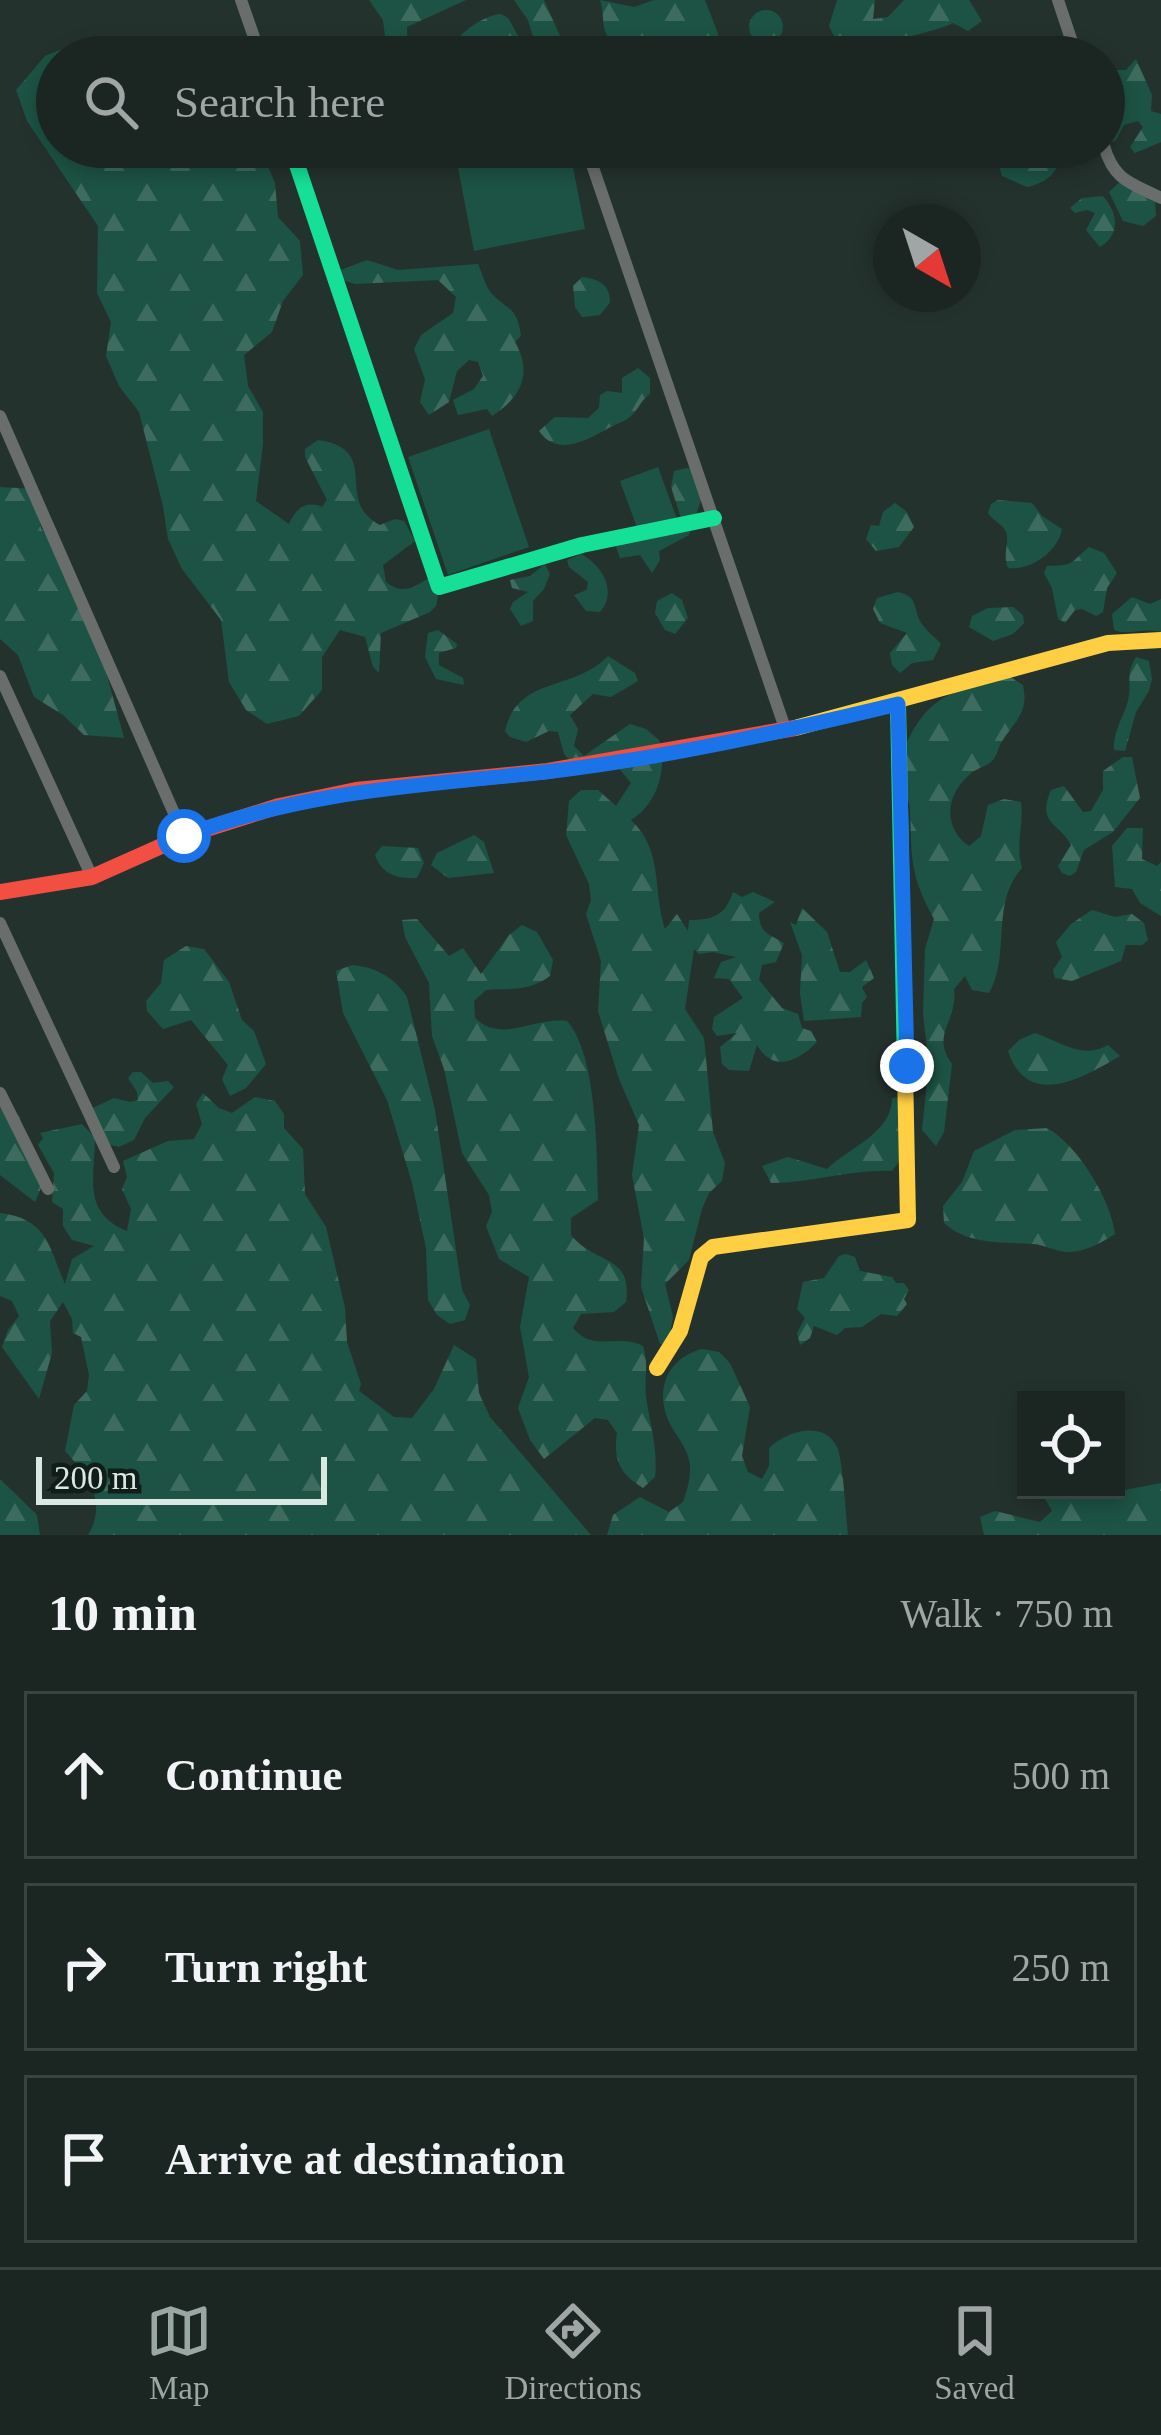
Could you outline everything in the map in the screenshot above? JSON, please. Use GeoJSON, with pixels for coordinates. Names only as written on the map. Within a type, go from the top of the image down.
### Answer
{"type":"FeatureCollection","features":[{"type":"Feature","properties":{"kind":"street"},"geometry":{"type":"LineString","coordinates":[[242,0],[254,36]]}},
{"type":"Feature","properties":{"kind":"street"},"geometry":{"type":"LineString","coordinates":[[1058,0],[1070,36]]}},
{"type":"Feature","properties":{"kind":"street"},"geometry":{"type":"LineString","coordinates":[[298,168],[440,587],[582,545],[714,518]]}},
{"type":"Feature","properties":{"kind":"street"},"geometry":{"type":"LineString","coordinates":[[593,168],[786,731]]}},
{"type":"Feature","properties":{"kind":"street"},"geometry":{"type":"LineString","coordinates":[[1111,168],[1161,198]]}},
{"type":"Feature","properties":{"kind":"street"},"geometry":{"type":"LineString","coordinates":[[0,416],[184,836]]}},
{"type":"Feature","properties":{"kind":"street"},"geometry":{"type":"LineString","coordinates":[[0,892],[92,878],[184,836],[279,806],[356,790],[548,771],[786,731],[1108,643],[1161,640]]}},
{"type":"Feature","properties":{"kind":"street"},"geometry":{"type":"LineString","coordinates":[[0,676],[92,878]]}},
{"type":"Feature","properties":{"kind":"street"},"geometry":{"type":"LineString","coordinates":[[656,1368],[680,1331],[701,1257],[713,1247],[908,1220],[898,704]]}},
{"type":"Feature","properties":{"kind":"street"},"geometry":{"type":"LineString","coordinates":[[0,923],[114,1167]]}},
{"type":"Feature","properties":{"kind":"street"},"geometry":{"type":"LineString","coordinates":[[0,1093],[48,1189]]}},
{"type":"Feature","properties":{"kind":"green space"},"geometry":{"type":"Polygon","coordinates":[[[369,0],[466,0],[407,27],[407,36],[385,36],[383,20],[369,0]]]}},
{"type":"Feature","properties":{"kind":"green space"},"geometry":{"type":"Polygon","coordinates":[[[514,0],[544,0],[560,36],[533,36],[514,0]]]}},
{"type":"Feature","properties":{"kind":"green space"},"geometry":{"type":"Polygon","coordinates":[[[600,0],[634,7],[654,0],[705,0],[719,36],[608,36],[600,0]]]}},
{"type":"Feature","properties":{"kind":"green space"},"geometry":{"type":"Polygon","coordinates":[[[837,0],[875,0],[873,19],[888,17],[904,0],[969,0],[982,21],[968,31],[953,23],[914,36],[834,36],[829,26],[837,0]]]}},
{"type":"Feature","properties":{"kind":"green space"},"geometry":{"type":"Polygon","coordinates":[[[759,11],[773,11],[782,20],[780,36],[750,34],[750,20],[759,11]]]}},
{"type":"Feature","properties":{"kind":"green space"},"geometry":{"type":"Polygon","coordinates":[[[501,14],[508,18],[518,36],[461,36],[488,17],[501,14]]]}},
{"type":"Feature","properties":{"kind":"green space"},"geometry":{"type":"Polygon","coordinates":[[[1136,59],[1152,95],[1151,111],[1161,114],[1161,142],[1135,153],[1130,147],[1143,127],[1138,121],[1125,125],[1126,70],[1136,59]]]}},
{"type":"Feature","properties":{"kind":"green space"},"geometry":{"type":"Polygon","coordinates":[[[36,67],[36,134],[27,121],[16,90],[36,67]]]}},
{"type":"Feature","properties":{"kind":"green space"},"geometry":{"type":"Polygon","coordinates":[[[59,168],[269,168],[278,217],[300,241],[303,275],[283,301],[272,332],[244,355],[248,386],[263,412],[256,501],[289,524],[302,507],[322,507],[327,500],[305,449],[318,440],[338,445],[354,465],[359,503],[366,515],[380,525],[404,521],[415,541],[383,565],[386,582],[403,589],[429,578],[439,591],[430,612],[381,633],[379,673],[365,637],[340,630],[322,657],[322,690],[299,716],[267,724],[246,710],[229,682],[221,620],[182,569],[168,539],[139,412],[119,386],[106,356],[111,322],[97,293],[98,226],[59,168]]]}},
{"type":"Feature","properties":{"kind":"green space"},"geometry":{"type":"Polygon","coordinates":[[[458,168],[573,168],[585,229],[474,251],[458,168]]]}},
{"type":"Feature","properties":{"kind":"green space"},"geometry":{"type":"Polygon","coordinates":[[[1000,168],[1056,168],[1042,182],[1027,187],[1002,176],[1000,168]]]}},
{"type":"Feature","properties":{"kind":"green space"},"geometry":{"type":"Polygon","coordinates":[[[1120,182],[1155,200],[1156,216],[1143,226],[1123,221],[1109,192],[1120,182]]]}},
{"type":"Feature","properties":{"kind":"green space"},"geometry":{"type":"Polygon","coordinates":[[[1103,196],[1115,223],[1100,247],[1086,230],[1095,213],[1075,213],[1070,208],[1082,198],[1103,196]]]}},
{"type":"Feature","properties":{"kind":"green space"},"geometry":{"type":"Polygon","coordinates":[[[367,260],[398,270],[478,264],[490,291],[512,311],[519,327],[521,336],[515,342],[523,374],[510,401],[492,416],[487,409],[458,415],[453,400],[474,389],[483,376],[478,362],[469,360],[457,371],[449,402],[429,415],[420,402],[425,379],[414,349],[421,335],[453,313],[456,297],[438,280],[355,284],[339,279],[338,271],[367,260]]]}},
{"type":"Feature","properties":{"kind":"green space"},"geometry":{"type":"Polygon","coordinates":[[[582,277],[598,281],[608,291],[610,302],[600,315],[582,317],[575,307],[573,286],[582,277]]]}},
{"type":"Feature","properties":{"kind":"green space"},"geometry":{"type":"Polygon","coordinates":[[[638,368],[650,378],[650,394],[626,419],[572,444],[554,443],[539,431],[555,417],[588,418],[599,408],[600,395],[622,393],[622,378],[638,368]]]}},
{"type":"Feature","properties":{"kind":"green space"},"geometry":{"type":"Polygon","coordinates":[[[489,429],[529,547],[448,575],[408,457],[489,429]]]}},
{"type":"Feature","properties":{"kind":"green space"},"geometry":{"type":"Polygon","coordinates":[[[658,467],[677,519],[639,533],[620,481],[658,467]]]}},
{"type":"Feature","properties":{"kind":"green space"},"geometry":{"type":"Polygon","coordinates":[[[687,468],[701,500],[689,535],[659,551],[660,560],[652,573],[640,555],[620,558],[615,544],[681,518],[671,487],[674,471],[687,468]]]}},
{"type":"Feature","properties":{"kind":"green space"},"geometry":{"type":"Polygon","coordinates":[[[0,487],[34,489],[41,528],[92,620],[124,738],[84,735],[34,697],[18,655],[0,639],[0,487]]]}},
{"type":"Feature","properties":{"kind":"green space"},"geometry":{"type":"Polygon","coordinates":[[[998,500],[1032,503],[1062,529],[1049,552],[1034,563],[1008,568],[1006,532],[988,513],[998,500]]]}},
{"type":"Feature","properties":{"kind":"green space"},"geometry":{"type":"Polygon","coordinates":[[[895,503],[907,512],[914,527],[899,547],[876,551],[866,539],[871,525],[879,526],[883,512],[895,503]]]}},
{"type":"Feature","properties":{"kind":"green space"},"geometry":{"type":"Polygon","coordinates":[[[1089,547],[1104,553],[1117,573],[1107,588],[1103,612],[1096,616],[1075,610],[1065,623],[1058,619],[1044,573],[1047,566],[1070,563],[1089,547]]]}},
{"type":"Feature","properties":{"kind":"green space"},"geometry":{"type":"Polygon","coordinates":[[[581,554],[605,580],[608,596],[600,612],[586,611],[574,595],[587,590],[588,582],[567,560],[581,554]]]}},
{"type":"Feature","properties":{"kind":"green space"},"geometry":{"type":"Polygon","coordinates":[[[545,564],[550,574],[533,601],[533,621],[521,626],[510,609],[528,592],[512,588],[510,580],[530,576],[545,564]]]}},
{"type":"Feature","properties":{"kind":"green space"},"geometry":{"type":"Polygon","coordinates":[[[898,592],[912,599],[922,624],[941,644],[933,660],[912,663],[900,673],[890,653],[907,633],[880,623],[873,609],[877,598],[898,592]]]}},
{"type":"Feature","properties":{"kind":"green space"},"geometry":{"type":"Polygon","coordinates":[[[672,593],[682,600],[688,618],[675,634],[665,630],[655,613],[657,601],[672,593]]]}},
{"type":"Feature","properties":{"kind":"green space"},"geometry":{"type":"Polygon","coordinates":[[[1132,597],[1150,604],[1161,599],[1161,632],[1114,630],[1112,614],[1132,597]]]}},
{"type":"Feature","properties":{"kind":"green space"},"geometry":{"type":"Polygon","coordinates":[[[1013,607],[1023,615],[1024,623],[1013,634],[993,641],[969,627],[972,616],[988,608],[1013,607]]]}},
{"type":"Feature","properties":{"kind":"green space"},"geometry":{"type":"Polygon","coordinates":[[[438,630],[457,644],[439,653],[439,665],[463,678],[464,685],[436,679],[425,657],[428,633],[438,630]]]}},
{"type":"Feature","properties":{"kind":"green space"},"geometry":{"type":"Polygon","coordinates":[[[608,656],[635,673],[638,681],[611,697],[593,694],[570,715],[578,729],[574,746],[584,756],[630,724],[659,740],[658,785],[648,805],[631,820],[653,858],[665,929],[677,914],[688,931],[689,920],[717,915],[733,892],[742,897],[753,892],[775,902],[759,913],[759,920],[766,932],[784,943],[776,962],[762,965],[759,980],[782,1008],[798,1014],[802,1028],[811,1031],[817,1042],[786,1062],[771,1059],[757,1045],[749,1071],[729,1070],[722,1064],[720,1047],[737,1033],[717,1036],[712,1029],[714,1017],[743,998],[729,979],[714,978],[721,962],[736,957],[699,954],[694,949],[685,1009],[704,1038],[713,1132],[725,1163],[722,1181],[709,1193],[702,1209],[689,1260],[665,1284],[673,1317],[668,1345],[660,1344],[641,1287],[644,1238],[632,1175],[639,1125],[598,1011],[601,961],[586,914],[589,884],[566,835],[569,801],[581,790],[598,790],[616,806],[631,783],[616,765],[575,766],[564,754],[558,732],[549,731],[526,742],[505,731],[512,713],[534,692],[579,675],[608,656]]]}},
{"type":"Feature","properties":{"kind":"green space"},"geometry":{"type":"Polygon","coordinates":[[[1136,657],[1149,661],[1152,679],[1125,751],[1114,750],[1128,702],[1136,657]]]}},
{"type":"Feature","properties":{"kind":"green space"},"geometry":{"type":"Polygon","coordinates":[[[1009,676],[1023,685],[1022,710],[993,760],[961,783],[950,812],[955,830],[969,846],[981,836],[988,805],[1004,799],[1021,802],[1022,868],[1006,897],[999,962],[989,993],[972,990],[965,976],[954,989],[944,1036],[952,1064],[944,1132],[936,1146],[922,1130],[929,1064],[923,1014],[925,949],[934,919],[916,877],[910,805],[899,765],[918,722],[939,701],[1009,676]]]}},
{"type":"Feature","properties":{"kind":"green space"},"geometry":{"type":"Polygon","coordinates":[[[1123,757],[1132,757],[1140,798],[1113,832],[1084,850],[1076,872],[1062,873],[1058,866],[1071,845],[1048,817],[1051,790],[1064,786],[1083,812],[1091,811],[1103,790],[1103,771],[1123,757]]]}},
{"type":"Feature","properties":{"kind":"green space"},"geometry":{"type":"Polygon","coordinates":[[[1127,828],[1143,828],[1142,859],[1157,866],[1161,862],[1161,916],[1140,903],[1132,889],[1115,887],[1112,846],[1127,828]]]}},
{"type":"Feature","properties":{"kind":"green space"},"geometry":{"type":"Polygon","coordinates":[[[474,835],[484,842],[494,873],[448,878],[431,865],[437,853],[474,835]]]}},
{"type":"Feature","properties":{"kind":"green space"},"geometry":{"type":"Polygon","coordinates":[[[382,846],[418,848],[424,863],[417,878],[386,871],[375,855],[382,846]]]}},
{"type":"Feature","properties":{"kind":"green space"},"geometry":{"type":"Polygon","coordinates":[[[802,908],[827,932],[840,972],[850,972],[866,960],[874,978],[862,987],[867,997],[861,1017],[804,1021],[802,955],[790,922],[796,925],[802,908]]]}},
{"type":"Feature","properties":{"kind":"green space"},"geometry":{"type":"Polygon","coordinates":[[[1092,910],[1115,917],[1132,914],[1144,923],[1148,940],[1126,945],[1121,961],[1072,981],[1055,978],[1053,970],[1062,957],[1056,942],[1092,910]]]}},
{"type":"Feature","properties":{"kind":"green space"},"geometry":{"type":"Polygon","coordinates":[[[417,919],[449,956],[463,948],[481,974],[522,925],[537,932],[553,960],[550,976],[534,985],[486,990],[474,1001],[475,1018],[496,1029],[567,1021],[577,1036],[590,1080],[598,1200],[571,1218],[571,1235],[618,1268],[627,1287],[626,1302],[614,1312],[581,1314],[573,1328],[589,1340],[643,1346],[656,1467],[655,1477],[643,1488],[620,1465],[617,1433],[608,1420],[595,1418],[544,1459],[530,1440],[518,1408],[529,1377],[520,1327],[529,1277],[499,1259],[486,1226],[492,1212],[489,1195],[462,1153],[432,1036],[429,983],[405,937],[402,920],[417,919]]]}},
{"type":"Feature","properties":{"kind":"green space"},"geometry":{"type":"Polygon","coordinates":[[[186,946],[204,949],[229,982],[242,1020],[254,1031],[266,1064],[246,1088],[230,1096],[222,1079],[228,1065],[191,1020],[163,1029],[147,1011],[146,1001],[161,983],[164,960],[186,946]]]}},
{"type":"Feature","properties":{"kind":"green space"},"geometry":{"type":"Polygon","coordinates":[[[352,965],[383,974],[407,997],[435,1110],[462,1290],[470,1305],[465,1320],[450,1324],[428,1300],[426,1248],[412,1183],[387,1100],[343,1013],[336,971],[352,965]]]}},
{"type":"Feature","properties":{"kind":"green space"},"geometry":{"type":"Polygon","coordinates":[[[1035,1033],[1080,1050],[1108,1045],[1120,1056],[1074,1079],[1043,1084],[1017,1069],[1008,1051],[1035,1033]]]}},
{"type":"Feature","properties":{"kind":"green space"},"geometry":{"type":"Polygon","coordinates":[[[133,1072],[174,1087],[145,1118],[134,1140],[119,1147],[107,1144],[93,1108],[114,1098],[138,1100],[128,1078],[133,1072]]]}},
{"type":"Feature","properties":{"kind":"green space"},"geometry":{"type":"Polygon","coordinates":[[[203,1093],[232,1113],[255,1097],[275,1101],[284,1114],[284,1128],[303,1149],[305,1194],[326,1227],[359,1391],[394,1417],[412,1418],[434,1389],[454,1345],[476,1359],[479,1393],[490,1417],[591,1535],[88,1535],[96,1511],[93,1490],[65,1451],[74,1405],[87,1391],[89,1375],[81,1337],[73,1333],[63,1302],[50,1321],[52,1353],[39,1399],[2,1347],[19,1316],[12,1301],[0,1296],[0,1213],[38,1229],[65,1284],[72,1259],[94,1246],[72,1240],[63,1226],[63,1209],[52,1202],[54,1173],[38,1145],[43,1138],[40,1133],[82,1124],[95,1138],[97,1204],[112,1223],[127,1231],[131,1209],[122,1189],[127,1177],[123,1161],[168,1141],[194,1139],[202,1124],[196,1104],[203,1093]]]}},
{"type":"Feature","properties":{"kind":"green space"},"geometry":{"type":"Polygon","coordinates":[[[904,1096],[908,1149],[892,1171],[771,1183],[762,1166],[788,1157],[827,1169],[877,1130],[892,1098],[904,1096]]]}},
{"type":"Feature","properties":{"kind":"green space"},"geometry":{"type":"Polygon","coordinates":[[[0,1108],[20,1116],[21,1132],[47,1174],[35,1202],[0,1175],[0,1108]]]}},
{"type":"Feature","properties":{"kind":"green space"},"geometry":{"type":"Polygon","coordinates":[[[1047,1128],[1070,1147],[1091,1175],[1115,1234],[1088,1248],[1066,1252],[975,1239],[944,1223],[943,1206],[962,1182],[974,1151],[1015,1130],[1047,1128]]]}},
{"type":"Feature","properties":{"kind":"green space"},"geometry":{"type":"Polygon","coordinates":[[[839,1256],[855,1257],[860,1271],[904,1283],[909,1290],[904,1299],[907,1304],[897,1316],[881,1314],[837,1335],[814,1326],[810,1338],[800,1345],[797,1333],[805,1318],[797,1309],[803,1282],[824,1278],[839,1256]]]}},
{"type":"Feature","properties":{"kind":"green space"},"geometry":{"type":"Polygon","coordinates":[[[702,1349],[719,1352],[730,1363],[750,1407],[742,1456],[748,1472],[762,1479],[769,1466],[769,1448],[794,1433],[814,1431],[831,1438],[841,1464],[848,1535],[607,1535],[613,1515],[640,1497],[669,1512],[683,1502],[689,1462],[665,1410],[664,1387],[680,1360],[702,1349]]]}},
{"type":"Feature","properties":{"kind":"green space"},"geometry":{"type":"Polygon","coordinates":[[[0,1479],[37,1515],[40,1535],[0,1535],[0,1479]]]}},
{"type":"Feature","properties":{"kind":"green space"},"geometry":{"type":"Polygon","coordinates":[[[1161,1483],[1161,1535],[984,1535],[980,1517],[995,1511],[1040,1522],[1052,1511],[1045,1499],[1125,1499],[1125,1490],[1161,1483]]]}},
{"type":"Feature","properties":{"kind":"traffic: fast"},"geometry":{"type":"LineString","coordinates":[[298,168],[439,587],[582,545],[714,518]]}},
{"type":"Feature","properties":{"kind":"traffic: fast"},"geometry":{"type":"LineString","coordinates":[[898,703],[905,1069]]}},
{"type":"Feature","properties":{"kind":"traffic: slow"},"geometry":{"type":"LineString","coordinates":[[795,728],[1108,643],[1161,640]]}},
{"type":"Feature","properties":{"kind":"traffic: slow"},"geometry":{"type":"LineString","coordinates":[[657,1368],[680,1331],[701,1257],[713,1247],[908,1220],[905,1069]]}},
{"type":"Feature","properties":{"kind":"traffic: jam"},"geometry":{"type":"LineString","coordinates":[[0,892],[92,877],[184,836],[279,806],[356,790],[548,771],[795,728]]}},
{"type":"Feature","properties":{"kind":"route"},"geometry":{"type":"LineString","coordinates":[[184,836],[279,806],[356,790],[626,759],[786,731],[898,704],[907,1066]]}}]}
